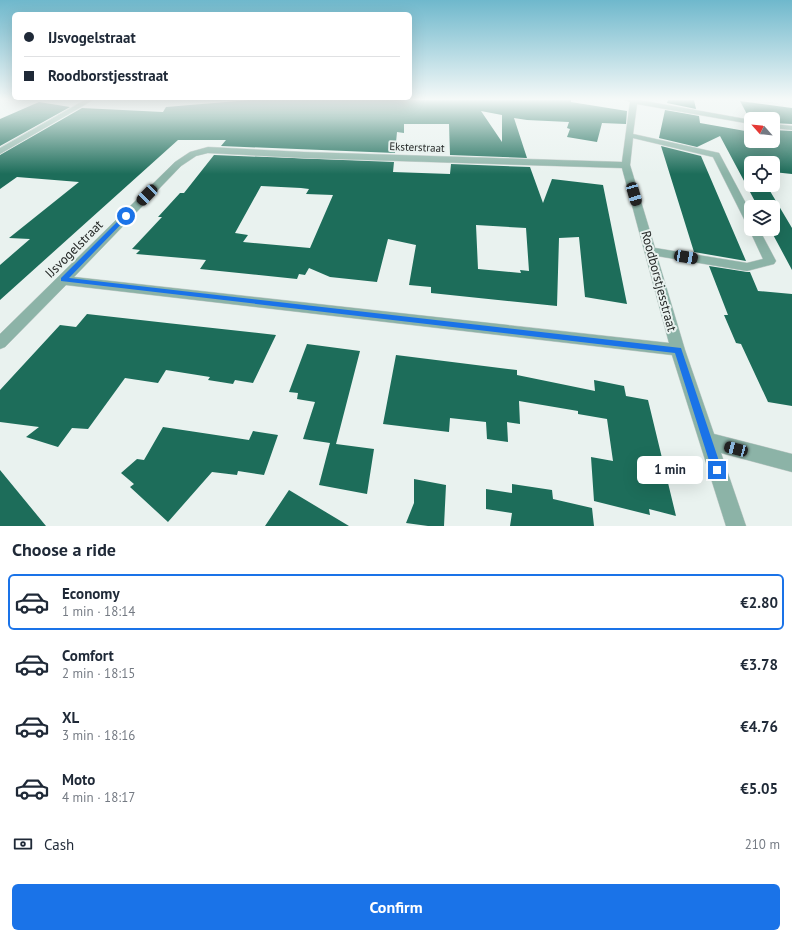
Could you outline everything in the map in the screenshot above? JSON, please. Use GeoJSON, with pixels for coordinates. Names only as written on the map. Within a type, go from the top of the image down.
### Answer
{"type":"FeatureCollection","features":[{"type":"Feature","properties":{"kind":"street"},"geometry":{"type":"LineString","coordinates":[[0,151],[47,125]]}},
{"type":"Feature","properties":{"kind":"street","name":"Roodborstjesstraat"},"geometry":{"type":"LineString","coordinates":[[629,125],[626,165],[678,350],[736,526]]}},
{"type":"Feature","properties":{"kind":"street"},"geometry":{"type":"LineString","coordinates":[[780,127],[792,128]]}},
{"type":"Feature","properties":{"kind":"street"},"geometry":{"type":"LineString","coordinates":[[628,135],[716,154],[744,209]]}},
{"type":"Feature","properties":{"kind":"street","name":"Eksterstraat"},"geometry":{"type":"LineString","coordinates":[[208,150],[312,156],[626,165]]}},
{"type":"Feature","properties":{"kind":"street","name":"IJsvogelstraat"},"geometry":{"type":"LineString","coordinates":[[0,343],[178,164],[193,154],[208,150]]}},
{"type":"Feature","properties":{"kind":"street"},"geometry":{"type":"LineString","coordinates":[[651,251],[747,267],[770,261],[758,236]]}},
{"type":"Feature","properties":{"kind":"street"},"geometry":{"type":"LineString","coordinates":[[64,280],[678,350]]}},
{"type":"Feature","properties":{"kind":"street"},"geometry":{"type":"LineString","coordinates":[[708,441],[792,463]]}},
{"type":"Feature","properties":{"kind":"building"},"geometry":{"type":"Polygon","coordinates":[[[0,125],[39,125],[0,146],[0,125]]]}},
{"type":"Feature","properties":{"kind":"building"},"geometry":{"type":"Polygon","coordinates":[[[53,125],[404,125],[404,133],[397,132],[395,153],[221,146],[226,140],[178,140],[0,300],[0,265],[30,239],[9,238],[79,182],[17,177],[0,189],[0,155],[53,125]]]}},
{"type":"Feature","properties":{"kind":"building"},"geometry":{"type":"Polygon","coordinates":[[[449,125],[490,125],[502,142],[502,125],[516,125],[527,158],[450,155],[449,125]]]}},
{"type":"Feature","properties":{"kind":"building"},"geometry":{"type":"Polygon","coordinates":[[[568,125],[602,125],[597,142],[567,137],[570,129],[567,128],[568,125]]]}},
{"type":"Feature","properties":{"kind":"building"},"geometry":{"type":"Polygon","coordinates":[[[662,125],[709,125],[744,131],[744,148],[780,148],[780,130],[792,131],[792,174],[780,173],[780,156],[744,156],[744,181],[720,136],[697,147],[659,138],[662,125]]]}},
{"type":"Feature","properties":{"kind":"building"},"geometry":{"type":"Polygon","coordinates":[[[661,146],[701,156],[746,261],[694,252],[661,146]]]}},
{"type":"Feature","properties":{"kind":"building"},"geometry":{"type":"Polygon","coordinates":[[[214,155],[394,162],[393,172],[450,174],[451,164],[530,167],[543,203],[552,179],[603,185],[627,304],[585,297],[579,237],[559,238],[557,306],[431,293],[431,287],[409,285],[416,245],[388,239],[377,282],[330,277],[309,268],[305,275],[299,274],[297,279],[200,269],[206,260],[136,254],[140,250],[132,249],[162,217],[158,217],[180,193],[184,193],[214,155]],[[261,186],[235,233],[248,235],[243,242],[310,248],[333,195],[306,194],[309,189],[301,188],[261,186]],[[476,225],[478,269],[521,273],[520,270],[529,271],[526,228],[476,225]]]}},
{"type":"Feature","properties":{"kind":"building"},"geometry":{"type":"Polygon","coordinates":[[[750,192],[771,192],[775,200],[754,200],[750,192]]]}},
{"type":"Feature","properties":{"kind":"building"},"geometry":{"type":"Polygon","coordinates":[[[780,208],[792,228],[792,270],[774,236],[780,236],[780,208]]]}},
{"type":"Feature","properties":{"kind":"building"},"geometry":{"type":"Polygon","coordinates":[[[709,266],[750,272],[758,291],[792,294],[792,406],[768,402],[741,344],[736,343],[724,315],[728,315],[709,266]]]}},
{"type":"Feature","properties":{"kind":"building"},"geometry":{"type":"Polygon","coordinates":[[[87,314],[276,335],[253,383],[235,380],[233,384],[208,380],[210,377],[166,370],[158,383],[125,378],[88,429],[72,428],[58,447],[26,437],[39,427],[0,422],[0,390],[60,325],[76,327],[87,314]]]}},
{"type":"Feature","properties":{"kind":"building"},"geometry":{"type":"Polygon","coordinates":[[[307,344],[360,351],[336,444],[374,449],[367,494],[319,485],[330,443],[303,439],[315,402],[297,399],[298,393],[289,392],[307,344]]]}},
{"type":"Feature","properties":{"kind":"building"},"geometry":{"type":"Polygon","coordinates":[[[396,355],[517,370],[517,375],[595,391],[594,380],[624,386],[626,396],[648,400],[676,516],[649,509],[650,515],[594,501],[591,457],[613,461],[607,419],[578,414],[578,411],[519,401],[520,424],[507,422],[508,442],[487,439],[486,422],[450,418],[449,432],[383,424],[396,355]]]}},
{"type":"Feature","properties":{"kind":"building"},"geometry":{"type":"Polygon","coordinates":[[[163,427],[249,440],[253,431],[278,435],[264,475],[238,471],[237,475],[212,472],[168,522],[130,487],[134,484],[121,473],[137,459],[144,460],[163,427]]]}},
{"type":"Feature","properties":{"kind":"building"},"geometry":{"type":"Polygon","coordinates":[[[0,470],[46,526],[0,526],[0,470]]]}},
{"type":"Feature","properties":{"kind":"building"},"geometry":{"type":"Polygon","coordinates":[[[414,479],[446,485],[444,526],[428,526],[406,523],[414,503],[414,479]]]}},
{"type":"Feature","properties":{"kind":"building"},"geometry":{"type":"Polygon","coordinates":[[[512,484],[552,490],[553,499],[592,508],[594,526],[510,526],[512,513],[486,509],[486,489],[512,493],[512,484]]]}},
{"type":"Feature","properties":{"kind":"building"},"geometry":{"type":"Polygon","coordinates":[[[289,490],[349,526],[265,526],[289,490]]]}},
{"type":"Feature","properties":{"kind":"route"},"geometry":{"type":"LineString","coordinates":[[126,216],[64,280],[678,350],[717,470]]}}]}
